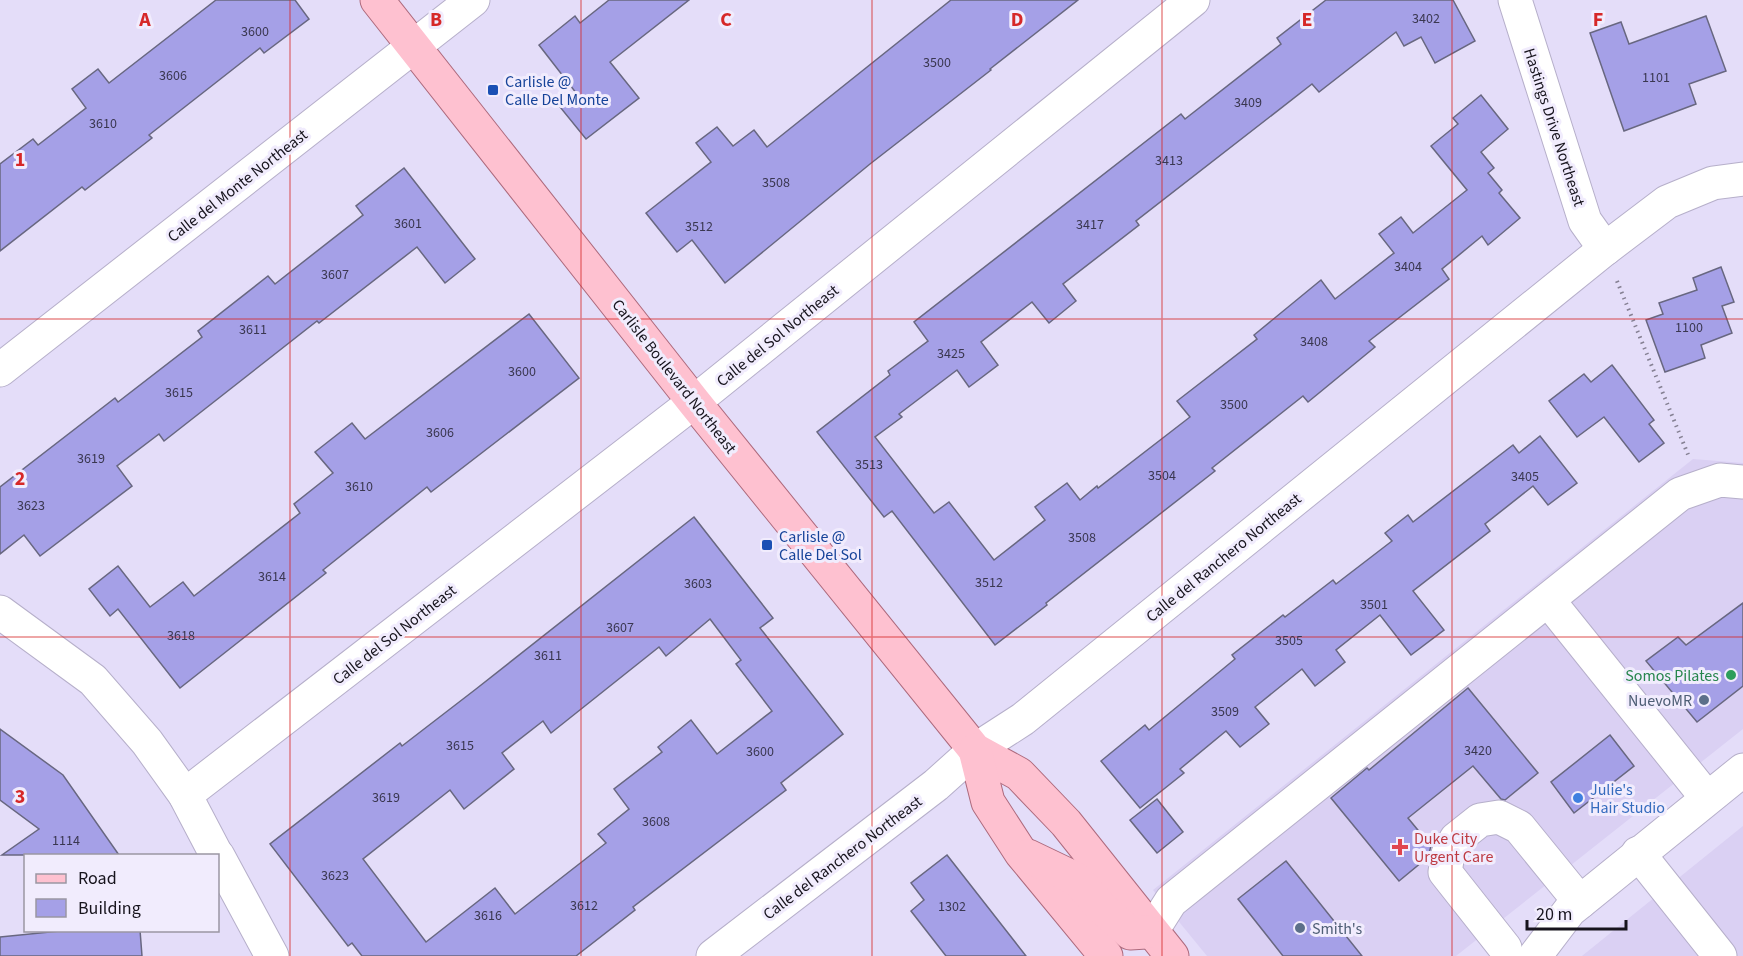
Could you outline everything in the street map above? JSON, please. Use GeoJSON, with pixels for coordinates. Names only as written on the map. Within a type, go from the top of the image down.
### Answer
{"type":"FeatureCollection","features":[{"type":"Feature","properties":{"kind":"main road","name":"Carlisle Boulevard Northeast"},"geometry":{"type":"LineString","coordinates":[[377,0],[694,402],[975,750],[1019,774],[1066,823],[1162,944]]}},
{"type":"Feature","properties":{"kind":"main road","name":"Carlisle Boulevard Northeast"},"geometry":{"type":"LineString","coordinates":[[975,750],[988,802],[1021,853],[1106,956]]}},
{"type":"Feature","properties":{"kind":"main road"},"geometry":{"type":"LineString","coordinates":[[1021,853],[1076,879],[1104,910],[1130,933],[1162,944]]}},
{"type":"Feature","properties":{"kind":"street","name":"Calle del Monte Northeast"},"geometry":{"type":"LineString","coordinates":[[0,370],[473,0]]}},
{"type":"Feature","properties":{"kind":"street","name":"Calle del Sol Northeast"},"geometry":{"type":"LineString","coordinates":[[185,795],[694,402],[1193,0]]}},
{"type":"Feature","properties":{"kind":"street","name":"Hastings Drive Northeast"},"geometry":{"type":"LineString","coordinates":[[1515,0],[1585,221],[1610,263]]}},
{"type":"Feature","properties":{"kind":"street","name":"Calle del Ranchero Northeast"},"geometry":{"type":"LineString","coordinates":[[713,956],[932,788],[975,750],[1023,719],[1610,263],[1667,202],[1713,183],[1743,179]]}},
{"type":"Feature","properties":{"kind":"street"},"geometry":{"type":"LineString","coordinates":[[1162,944],[1171,901],[1680,494],[1720,480],[1743,482]]}},
{"type":"Feature","properties":{"kind":"street"},"geometry":{"type":"LineString","coordinates":[[1548,600],[1707,798]]}},
{"type":"Feature","properties":{"kind":"street"},"geometry":{"type":"LineString","coordinates":[[0,612],[93,680],[147,742],[185,795],[216,854]]}},
{"type":"Feature","properties":{"kind":"street"},"geometry":{"type":"LineString","coordinates":[[1575,906],[1520,827],[1499,817],[1480,820],[1456,839],[1448,854],[1445,872],[1512,953],[1575,906],[1743,770]]}},
{"type":"Feature","properties":{"kind":"street"},"geometry":{"type":"LineString","coordinates":[[1638,853],[1720,956]]}},
{"type":"Feature","properties":{"kind":"street"},"geometry":{"type":"LineString","coordinates":[[219,860],[272,956]]}},
{"type":"Feature","properties":{"kind":"path"},"geometry":{"type":"LineString","coordinates":[[1610,263],[1701,487]]}},
{"type":"Feature","properties":{"kind":"shaded area"},"geometry":{"type":"Polygon","coordinates":[[[1693,459],[1743,463],[1743,729],[1456,956],[1207,956],[1153,890],[1693,459]]]}},
{"type":"Feature","properties":{"kind":"shaded area"},"geometry":{"type":"Polygon","coordinates":[[[1743,826],[1743,956],[1582,956],[1743,826]]]}},
{"type":"Feature","properties":{"kind":"building"},"geometry":{"type":"Polygon","coordinates":[[[216,0],[295,0],[309,19],[264,53],[260,48],[149,135],[152,138],[85,190],[82,187],[0,251],[0,164],[33,139],[38,145],[86,108],[72,89],[98,69],[109,83],[216,0]]]}},
{"type":"Feature","properties":{"kind":"building"},"geometry":{"type":"Polygon","coordinates":[[[609,0],[689,0],[610,62],[639,98],[586,139],[560,107],[577,94],[539,45],[575,16],[580,23],[609,0]]]}},
{"type":"Feature","properties":{"kind":"building"},"geometry":{"type":"Polygon","coordinates":[[[951,0],[1078,0],[870,164],[725,283],[692,240],[677,252],[646,213],[711,162],[696,143],[717,127],[733,146],[754,130],[767,147],[951,0]]]}},
{"type":"Feature","properties":{"kind":"building"},"geometry":{"type":"Polygon","coordinates":[[[1326,0],[1453,0],[1475,41],[1435,63],[1421,37],[1404,46],[1396,32],[1319,92],[1312,84],[1136,221],[1139,225],[1063,284],[1076,301],[1049,323],[1032,302],[981,342],[998,365],[969,387],[957,370],[899,414],[902,417],[875,437],[934,513],[949,502],[994,560],[1045,520],[1035,507],[1067,483],[1080,500],[1097,486],[1098,488],[1190,417],[1177,401],[1257,339],[1254,335],[1321,280],[1335,299],[1394,253],[1379,234],[1401,217],[1413,233],[1467,190],[1431,146],[1458,124],[1453,118],[1481,95],[1508,129],[1481,152],[1494,168],[1488,173],[1502,190],[1499,193],[1520,218],[1488,245],[1482,236],[1442,269],[1449,279],[1369,341],[1375,347],[1308,402],[1303,396],[1212,468],[1215,471],[995,645],[892,511],[884,517],[817,432],[890,375],[888,371],[928,341],[914,322],[1181,114],[1185,119],[1281,44],[1277,38],[1326,0]]]}},
{"type":"Feature","properties":{"kind":"building"},"geometry":{"type":"Polygon","coordinates":[[[1706,16],[1726,71],[1689,84],[1696,104],[1624,131],[1590,33],[1621,22],[1629,44],[1706,16]]]}},
{"type":"Feature","properties":{"kind":"building"},"geometry":{"type":"Polygon","coordinates":[[[404,168],[475,259],[445,283],[417,247],[319,323],[317,321],[164,441],[159,434],[117,466],[132,486],[40,556],[24,535],[0,554],[0,487],[115,398],[118,402],[202,337],[198,331],[268,276],[275,284],[363,215],[356,206],[404,168]]]}},
{"type":"Feature","properties":{"kind":"building"},"geometry":{"type":"Polygon","coordinates":[[[1721,267],[1734,302],[1722,306],[1732,333],[1701,345],[1705,358],[1665,372],[1646,320],[1663,314],[1659,303],[1697,290],[1693,278],[1721,267]]]}},
{"type":"Feature","properties":{"kind":"building"},"geometry":{"type":"Polygon","coordinates":[[[529,314],[579,378],[431,492],[427,487],[323,570],[326,573],[180,688],[118,609],[110,616],[89,589],[118,566],[150,607],[183,582],[194,596],[300,513],[294,504],[333,473],[315,452],[352,423],[365,439],[529,314]]]}},
{"type":"Feature","properties":{"kind":"building"},"geometry":{"type":"Polygon","coordinates":[[[1612,365],[1654,420],[1649,424],[1664,443],[1639,462],[1604,417],[1577,437],[1549,401],[1584,374],[1591,382],[1612,365]]]}},
{"type":"Feature","properties":{"kind":"building"},"geometry":{"type":"Polygon","coordinates":[[[1540,436],[1577,483],[1548,505],[1533,486],[1485,524],[1490,531],[1413,591],[1444,630],[1411,655],[1380,615],[1336,650],[1345,662],[1315,686],[1302,669],[1255,707],[1269,724],[1240,747],[1226,731],[1180,769],[1184,773],[1140,808],[1101,761],[1145,725],[1149,730],[1235,659],[1232,655],[1283,615],[1285,617],[1333,580],[1336,584],[1392,541],[1385,533],[1408,515],[1413,522],[1513,445],[1519,453],[1540,436]]]}},
{"type":"Feature","properties":{"kind":"building"},"geometry":{"type":"Polygon","coordinates":[[[694,517],[773,618],[760,628],[843,734],[781,783],[786,790],[633,907],[635,910],[576,956],[362,956],[352,943],[348,946],[270,844],[400,743],[402,746],[694,517]],[[710,619],[666,656],[659,647],[551,733],[543,721],[502,753],[514,769],[464,809],[450,790],[363,859],[426,942],[495,888],[515,914],[606,843],[598,834],[629,809],[614,789],[662,752],[658,747],[691,720],[717,754],[772,711],[736,664],[741,660],[710,619]]]}},
{"type":"Feature","properties":{"kind":"building"},"geometry":{"type":"Polygon","coordinates":[[[1743,603],[1743,686],[1697,722],[1646,661],[1678,637],[1686,645],[1743,603]]]}},
{"type":"Feature","properties":{"kind":"building"},"geometry":{"type":"Polygon","coordinates":[[[1468,688],[1538,773],[1505,800],[1501,799],[1473,766],[1408,818],[1431,846],[1428,857],[1399,881],[1331,798],[1367,768],[1369,770],[1468,688]]]}},
{"type":"Feature","properties":{"kind":"building"},"geometry":{"type":"Polygon","coordinates":[[[0,729],[63,775],[118,854],[2,855],[39,829],[0,800],[0,729]]]}},
{"type":"Feature","properties":{"kind":"building"},"geometry":{"type":"Polygon","coordinates":[[[1610,735],[1634,766],[1574,813],[1551,782],[1610,735]]]}},
{"type":"Feature","properties":{"kind":"building"},"geometry":{"type":"Polygon","coordinates":[[[1157,799],[1183,832],[1157,853],[1130,820],[1157,799]]]}},
{"type":"Feature","properties":{"kind":"building"},"geometry":{"type":"Polygon","coordinates":[[[947,855],[1026,956],[946,956],[911,911],[924,900],[911,883],[947,855]]]}},
{"type":"Feature","properties":{"kind":"building","name":"Smith's"},"geometry":{"type":"Polygon","coordinates":[[[1286,861],[1362,956],[1283,956],[1238,899],[1286,861]]]}},
{"type":"Feature","properties":{"kind":"building"},"geometry":{"type":"Polygon","coordinates":[[[50,932],[140,932],[142,956],[0,956],[0,937],[50,932]]]}},
{"type":"Feature","properties":{"kind":"place","name":"Carlisle @ Calle Del Monte"},"geometry":{"type":"Point","coordinates":[493,90]}},
{"type":"Feature","properties":{"kind":"place","name":"Carlisle @ Calle Del Sol"},"geometry":{"type":"Point","coordinates":[767,545]}},
{"type":"Feature","properties":{"kind":"place","name":"Somos Pilates"},"geometry":{"type":"Point","coordinates":[1731,675]}},
{"type":"Feature","properties":{"kind":"place","name":"NuevoMR"},"geometry":{"type":"Point","coordinates":[1704,700]}},
{"type":"Feature","properties":{"kind":"place","name":"Julie's Hair Studio"},"geometry":{"type":"Point","coordinates":[1578,798]}},
{"type":"Feature","properties":{"kind":"place","name":"Duke City Urgent Care"},"geometry":{"type":"Point","coordinates":[1400,847]}},
{"type":"Feature","properties":{"kind":"place","name":"Smith's"},"geometry":{"type":"Point","coordinates":[1300,928]}}]}
